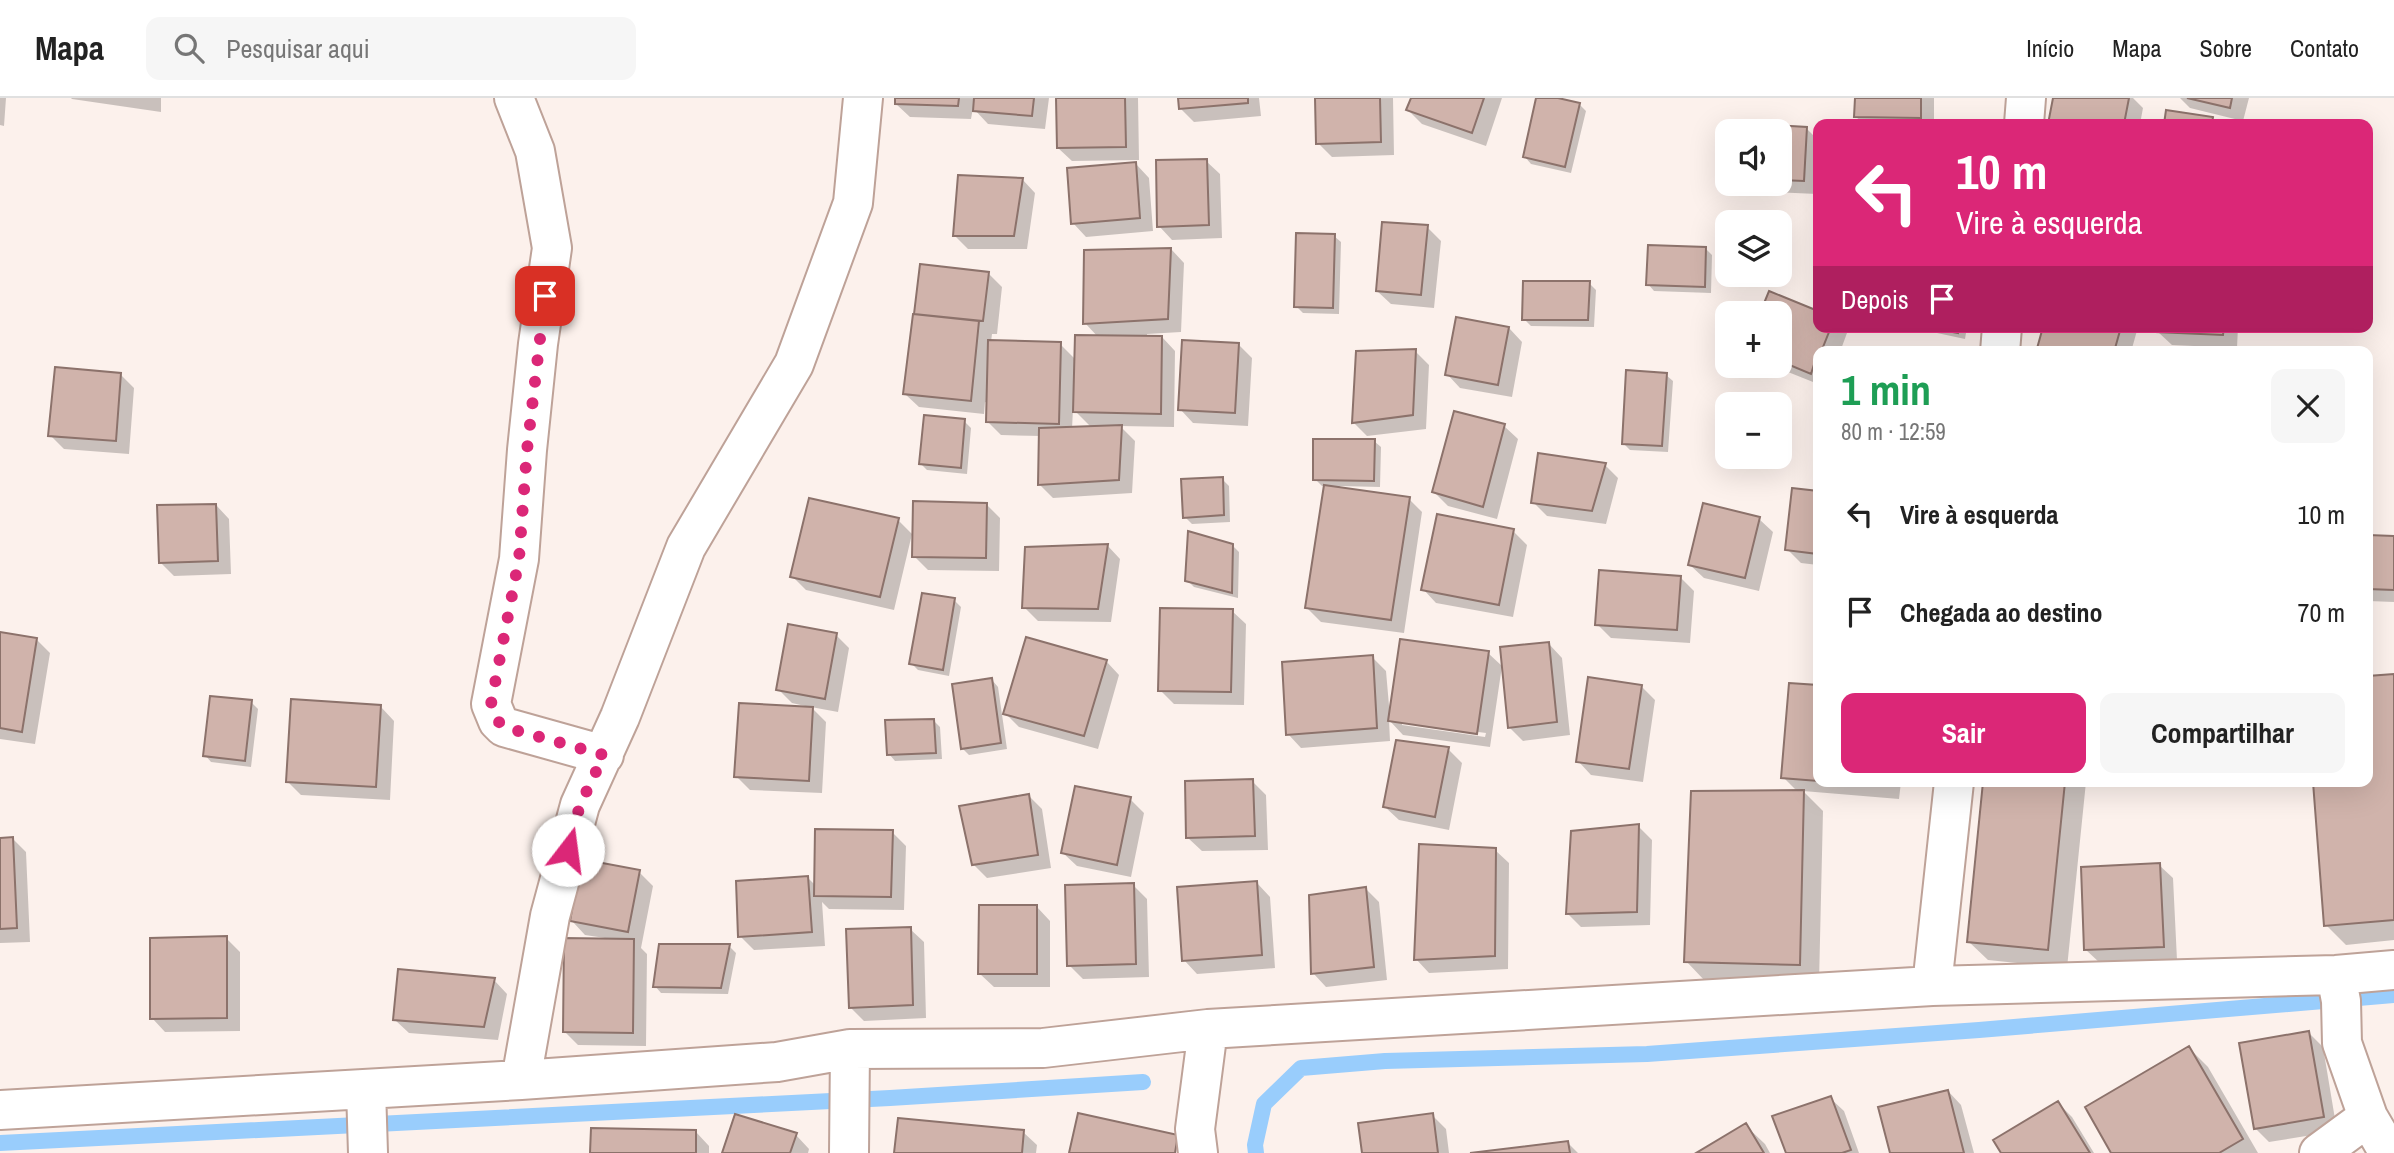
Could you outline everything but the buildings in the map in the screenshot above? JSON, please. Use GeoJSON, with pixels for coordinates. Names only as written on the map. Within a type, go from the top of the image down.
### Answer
{"type":"FeatureCollection","features":[{"type":"Feature","properties":{"kind":"street"},"geometry":{"type":"LineString","coordinates":[[514,98],[535,151],[552,248],[537,357],[519,559],[491,704],[498,721],[504,727],[604,755]]}},
{"type":"Feature","properties":{"kind":"street"},"geometry":{"type":"LineString","coordinates":[[521,1080],[550,916],[580,805],[604,755],[687,547],[794,364],[853,203],[863,98]]}},
{"type":"Feature","properties":{"kind":"street"},"geometry":{"type":"LineString","coordinates":[[2024,119],[2026,98]]}},
{"type":"Feature","properties":{"kind":"street"},"geometry":{"type":"LineString","coordinates":[[1932,986],[1953,787]]}},
{"type":"Feature","properties":{"kind":"street"},"geometry":{"type":"LineString","coordinates":[[0,1110],[521,1080],[777,1062],[850,1067],[1208,1029],[1932,986],[2338,988],[2394,970]]}},
{"type":"Feature","properties":{"kind":"street"},"geometry":{"type":"LineString","coordinates":[[2338,988],[2342,1043],[2368,1117],[2389,1153]]}},
{"type":"Feature","properties":{"kind":"street"},"geometry":{"type":"LineString","coordinates":[[1199,1153],[1195,1129],[1208,1029]]}},
{"type":"Feature","properties":{"kind":"street"},"geometry":{"type":"LineString","coordinates":[[849,1145],[850,1067]]}},
{"type":"Feature","properties":{"kind":"street"},"geometry":{"type":"LineString","coordinates":[[366,1089],[369,1153]]}},
{"type":"Feature","properties":{"kind":"street"},"geometry":{"type":"LineString","coordinates":[[2319,1153],[2368,1117]]}},
{"type":"Feature","properties":{"kind":"waterway"},"geometry":{"type":"LineString","coordinates":[[1256,1153],[1255,1145],[1264,1104],[1301,1068],[1385,1061],[1647,1054],[1979,1030],[2394,995]]}},
{"type":"Feature","properties":{"kind":"waterway"},"geometry":{"type":"LineString","coordinates":[[0,1143],[890,1098],[1143,1082]]}},
{"type":"Feature","properties":{"kind":"route"},"geometry":{"type":"LineString","coordinates":[[545,296],[527,450],[519,559],[491,704],[498,721],[504,727],[604,755],[580,805],[568,850]]}}]}
